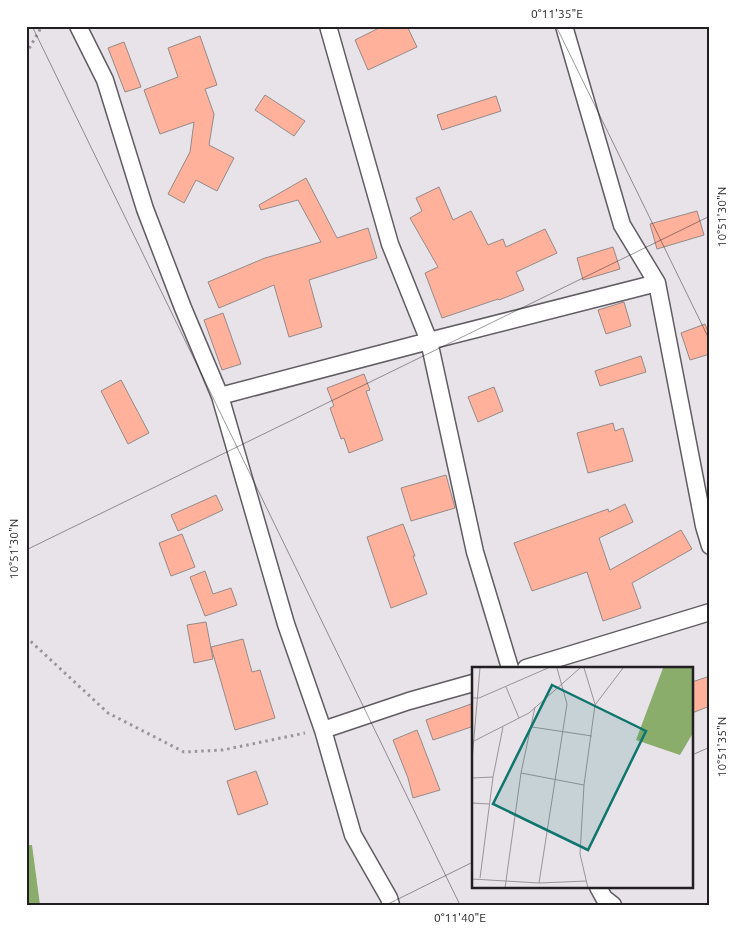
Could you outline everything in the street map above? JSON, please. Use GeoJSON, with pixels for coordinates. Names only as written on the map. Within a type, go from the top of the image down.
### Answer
{"type":"FeatureCollection","features":[{"type":"Feature","properties":{"kind":"street"},"geometry":{"type":"LineString","coordinates":[[78,26],[105,80],[145,209],[183,308],[220,396],[286,624],[323,730],[353,835],[390,898],[391,905]]}},
{"type":"Feature","properties":{"kind":"street"},"geometry":{"type":"LineString","coordinates":[[328,26],[390,244],[429,340],[475,552],[510,667]]}},
{"type":"Feature","properties":{"kind":"street"},"geometry":{"type":"LineString","coordinates":[[564,26],[622,225],[657,283],[704,526],[710,546]]}},
{"type":"Feature","properties":{"kind":"street"},"geometry":{"type":"LineString","coordinates":[[220,396],[429,340],[657,283]]}},
{"type":"Feature","properties":{"kind":"street"},"geometry":{"type":"LineString","coordinates":[[529,667],[710,612]]}},
{"type":"Feature","properties":{"kind":"street"},"geometry":{"type":"LineString","coordinates":[[323,730],[409,701],[472,684]]}},
{"type":"Feature","properties":{"kind":"street"},"geometry":{"type":"LineString","coordinates":[[599,888],[604,898],[613,905]]}},
{"type":"Feature","properties":{"kind":"path"},"geometry":{"type":"LineString","coordinates":[[26,54],[42,26]]}},
{"type":"Feature","properties":{"kind":"path"},"geometry":{"type":"LineString","coordinates":[[26,637],[108,713],[184,752],[223,750],[323,730]]}},
{"type":"Feature","properties":{"kind":"green space"},"geometry":{"type":"Polygon","coordinates":[[[26,845],[32,845],[40,905],[26,905],[26,845]]]}},
{"type":"Feature","properties":{"kind":"building"},"geometry":{"type":"Polygon","coordinates":[[[383,26],[407,26],[417,47],[368,70],[355,40],[383,26]]]}},
{"type":"Feature","properties":{"kind":"building"},"geometry":{"type":"Polygon","coordinates":[[[200,36],[217,85],[205,89],[214,114],[209,145],[234,158],[217,191],[196,180],[184,203],[168,194],[190,152],[194,122],[160,134],[144,90],[178,77],[168,48],[200,36]]]}},
{"type":"Feature","properties":{"kind":"building"},"geometry":{"type":"Polygon","coordinates":[[[124,42],[141,87],[125,92],[108,48],[124,42]]]}},
{"type":"Feature","properties":{"kind":"building"},"geometry":{"type":"Polygon","coordinates":[[[265,95],[305,121],[294,136],[255,110],[265,95]]]}},
{"type":"Feature","properties":{"kind":"building"},"geometry":{"type":"Polygon","coordinates":[[[496,96],[501,111],[442,130],[437,115],[496,96]]]}},
{"type":"Feature","properties":{"kind":"building"},"geometry":{"type":"Polygon","coordinates":[[[306,178],[337,238],[368,228],[377,258],[309,280],[322,327],[289,337],[274,285],[219,308],[208,282],[265,258],[321,242],[298,200],[261,210],[259,205],[306,178]]]}},
{"type":"Feature","properties":{"kind":"building"},"geometry":{"type":"Polygon","coordinates":[[[439,187],[453,220],[471,211],[488,245],[503,239],[506,247],[545,229],[557,253],[516,272],[524,290],[442,318],[425,273],[438,267],[410,218],[422,211],[416,198],[439,187]]]}},
{"type":"Feature","properties":{"kind":"building"},"geometry":{"type":"Polygon","coordinates":[[[697,211],[704,235],[657,249],[650,224],[697,211]]]}},
{"type":"Feature","properties":{"kind":"building"},"geometry":{"type":"Polygon","coordinates":[[[613,247],[620,269],[583,280],[577,258],[613,247]]]}},
{"type":"Feature","properties":{"kind":"building"},"geometry":{"type":"Polygon","coordinates":[[[624,302],[631,326],[606,334],[598,310],[624,302]]]}},
{"type":"Feature","properties":{"kind":"building"},"geometry":{"type":"Polygon","coordinates":[[[223,313],[241,364],[222,370],[204,320],[223,313]]]}},
{"type":"Feature","properties":{"kind":"building"},"geometry":{"type":"Polygon","coordinates":[[[705,324],[710,337],[710,354],[690,360],[681,333],[705,324]]]}},
{"type":"Feature","properties":{"kind":"building"},"geometry":{"type":"Polygon","coordinates":[[[641,356],[646,372],[600,386],[595,371],[641,356]]]}},
{"type":"Feature","properties":{"kind":"building"},"geometry":{"type":"Polygon","coordinates":[[[364,374],[370,390],[366,391],[383,440],[349,453],[344,438],[341,439],[330,408],[334,406],[327,388],[364,374]]]}},
{"type":"Feature","properties":{"kind":"building"},"geometry":{"type":"Polygon","coordinates":[[[121,380],[149,433],[128,444],[101,391],[121,380]]]}},
{"type":"Feature","properties":{"kind":"building"},"geometry":{"type":"Polygon","coordinates":[[[494,387],[503,411],[478,422],[468,397],[494,387]]]}},
{"type":"Feature","properties":{"kind":"building"},"geometry":{"type":"Polygon","coordinates":[[[613,423],[615,431],[623,428],[633,461],[588,473],[577,433],[613,423]]]}},
{"type":"Feature","properties":{"kind":"building"},"geometry":{"type":"Polygon","coordinates":[[[446,475],[455,508],[411,521],[401,488],[446,475]]]}},
{"type":"Feature","properties":{"kind":"building"},"geometry":{"type":"Polygon","coordinates":[[[216,495],[223,510],[178,531],[171,515],[216,495]]]}},
{"type":"Feature","properties":{"kind":"building"},"geometry":{"type":"Polygon","coordinates":[[[625,504],[633,522],[599,538],[610,570],[681,530],[692,549],[632,583],[641,608],[603,621],[587,572],[532,591],[514,543],[608,509],[609,512],[625,504]]]}},
{"type":"Feature","properties":{"kind":"building"},"geometry":{"type":"Polygon","coordinates":[[[403,524],[427,594],[391,608],[367,537],[403,524]]]}},
{"type":"Feature","properties":{"kind":"building"},"geometry":{"type":"Polygon","coordinates":[[[182,534],[195,567],[171,576],[159,543],[182,534]]]}},
{"type":"Feature","properties":{"kind":"building"},"geometry":{"type":"Polygon","coordinates":[[[205,571],[213,594],[231,588],[237,605],[205,616],[190,577],[205,571]]]}},
{"type":"Feature","properties":{"kind":"building"},"geometry":{"type":"Polygon","coordinates":[[[206,622],[213,659],[194,663],[187,625],[206,622]]]}},
{"type":"Feature","properties":{"kind":"building"},"geometry":{"type":"Polygon","coordinates":[[[243,639],[252,672],[260,670],[275,718],[235,730],[211,647],[243,639]]]}},
{"type":"Feature","properties":{"kind":"building"},"geometry":{"type":"Polygon","coordinates":[[[710,676],[710,706],[694,712],[694,681],[710,676]]]}},
{"type":"Feature","properties":{"kind":"building"},"geometry":{"type":"Polygon","coordinates":[[[472,704],[472,727],[433,740],[426,720],[472,704]]]}},
{"type":"Feature","properties":{"kind":"building"},"geometry":{"type":"Polygon","coordinates":[[[417,730],[440,790],[413,798],[408,778],[393,740],[417,730]]]}},
{"type":"Feature","properties":{"kind":"building"},"geometry":{"type":"Polygon","coordinates":[[[256,771],[268,804],[238,815],[227,781],[256,771]]]}}]}
